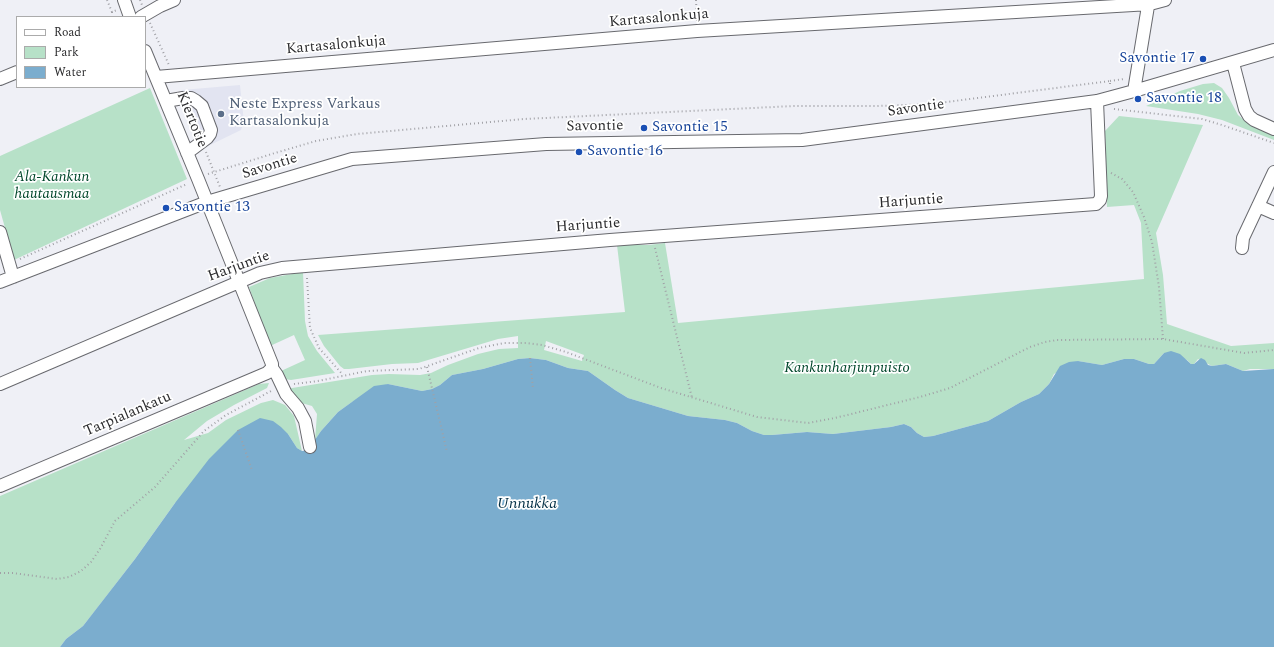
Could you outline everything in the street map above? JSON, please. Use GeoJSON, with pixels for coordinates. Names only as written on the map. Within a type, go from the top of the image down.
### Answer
{"type":"FeatureCollection","features":[{"type":"Feature","properties":{"kind":"street"},"geometry":{"type":"LineString","coordinates":[[124,0],[130,16]]}},
{"type":"Feature","properties":{"kind":"street"},"geometry":{"type":"LineString","coordinates":[[143,16],[174,0]]}},
{"type":"Feature","properties":{"kind":"street","name":"Kartasalonkuja"},"geometry":{"type":"LineString","coordinates":[[156,77],[697,31],[1165,0]]}},
{"type":"Feature","properties":{"kind":"street"},"geometry":{"type":"LineString","coordinates":[[1134,92],[1149,2]]}},
{"type":"Feature","properties":{"kind":"street","name":"Savontie"},"geometry":{"type":"LineString","coordinates":[[0,282],[207,202],[352,159],[546,144],[802,140],[1096,101],[1134,92],[1274,50]]}},
{"type":"Feature","properties":{"kind":"street","name":"Kiertotie"},"geometry":{"type":"LineString","coordinates":[[146,53],[272,364],[270,371],[277,375],[281,386],[298,408],[305,421],[310,447]]}},
{"type":"Feature","properties":{"kind":"street"},"geometry":{"type":"LineString","coordinates":[[1233,63],[1245,109],[1249,116],[1254,120],[1274,129]]}},
{"type":"Feature","properties":{"kind":"street"},"geometry":{"type":"LineString","coordinates":[[0,79],[16,72]]}},
{"type":"Feature","properties":{"kind":"street"},"geometry":{"type":"LineString","coordinates":[[166,101],[191,98],[196,100],[202,106],[211,130],[210,134],[187,153]]}},
{"type":"Feature","properties":{"kind":"street","name":"Harjuntie"},"geometry":{"type":"LineString","coordinates":[[0,384],[260,273],[282,268],[1096,204],[1102,196],[1096,101]]}},
{"type":"Feature","properties":{"kind":"street"},"geometry":{"type":"LineString","coordinates":[[1242,248],[1243,238],[1274,172]]}},
{"type":"Feature","properties":{"kind":"street"},"geometry":{"type":"LineString","coordinates":[[1258,206],[1274,213]]}},
{"type":"Feature","properties":{"kind":"street"},"geometry":{"type":"LineString","coordinates":[[0,232],[13,277]]}},
{"type":"Feature","properties":{"kind":"street","name":"Tarpialankatu"},"geometry":{"type":"LineString","coordinates":[[0,486],[270,371]]}},
{"type":"Feature","properties":{"kind":"path"},"geometry":{"type":"LineString","coordinates":[[107,0],[112,12]]}},
{"type":"Feature","properties":{"kind":"path"},"geometry":{"type":"LineString","coordinates":[[696,0],[697,31]]}},
{"type":"Feature","properties":{"kind":"path"},"geometry":{"type":"LineString","coordinates":[[9,264],[214,171],[316,142],[357,134],[524,119],[794,106],[877,106],[931,104],[1110,81],[1111,98],[1114,109],[1202,120],[1222,125],[1274,143]]}},
{"type":"Feature","properties":{"kind":"path"},"geometry":{"type":"LineString","coordinates":[[1101,171],[1115,174],[1122,179],[1133,192],[1144,217],[1152,242],[1159,287],[1163,339]]}},
{"type":"Feature","properties":{"kind":"path"},"geometry":{"type":"LineString","coordinates":[[652,238],[692,398]]}},
{"type":"Feature","properties":{"kind":"path"},"geometry":{"type":"LineString","coordinates":[[307,266],[310,328],[319,348],[343,375]]}},
{"type":"Feature","properties":{"kind":"path"},"geometry":{"type":"LineString","coordinates":[[0,573],[13,573],[57,579],[69,577],[81,571],[91,562],[100,549],[115,521],[155,487],[204,431],[226,415],[281,386],[318,382],[343,375],[367,371],[419,369],[479,348],[504,343],[542,345],[566,352],[661,388],[692,398],[757,417],[808,423],[920,397],[950,388],[1024,350],[1045,342],[1057,340],[1163,339],[1244,354],[1274,350]]}},
{"type":"Feature","properties":{"kind":"path"},"geometry":{"type":"LineString","coordinates":[[530,358],[533,389]]}},
{"type":"Feature","properties":{"kind":"path"},"geometry":{"type":"LineString","coordinates":[[427,367],[447,452]]}},
{"type":"Feature","properties":{"kind":"path"},"geometry":{"type":"LineString","coordinates":[[238,430],[252,470]]}},
{"type":"Feature","properties":{"kind":"shaded area"},"geometry":{"type":"Polygon","coordinates":[[[240,85],[244,122],[241,130],[206,147],[182,90],[240,85]]]}},
{"type":"Feature","properties":{"kind":"green space"},"geometry":{"type":"Polygon","coordinates":[[[1214,83],[1222,88],[1238,115],[1250,125],[1274,136],[1274,140],[1222,120],[1198,114],[1146,106],[1180,91],[1203,84],[1214,83]]]}},
{"type":"Feature","properties":{"kind":"green space","name":"Ala-Kankun hautausmaa"},"geometry":{"type":"Polygon","coordinates":[[[150,88],[187,179],[14,260],[0,210],[0,156],[150,88]]]}},
{"type":"Feature","properties":{"kind":"green space","name":"Kankunharjunpuisto"},"geometry":{"type":"Polygon","coordinates":[[[1119,116],[1203,125],[1156,233],[1163,275],[1167,324],[1231,346],[1274,343],[1274,369],[1250,369],[1243,371],[1226,364],[1212,366],[1198,359],[1194,364],[1191,364],[1187,360],[1164,353],[1154,364],[1149,364],[1134,359],[1124,359],[1102,365],[1078,361],[1054,374],[1049,384],[1039,394],[1021,402],[988,421],[933,436],[924,437],[911,427],[904,424],[833,434],[807,432],[764,435],[752,431],[737,423],[725,420],[688,416],[628,398],[588,371],[568,368],[546,360],[530,358],[518,359],[483,369],[452,375],[440,385],[432,389],[422,391],[388,384],[352,402],[338,412],[315,440],[317,414],[312,406],[298,402],[286,389],[372,375],[420,375],[431,373],[478,354],[499,349],[518,348],[518,336],[498,339],[418,363],[344,369],[324,346],[318,335],[625,312],[617,245],[649,245],[665,243],[678,323],[1144,279],[1141,223],[1134,205],[1107,207],[1105,131],[1119,116]],[[546,341],[544,350],[582,361],[584,355],[546,341]]]}},
{"type":"Feature","properties":{"kind":"green space"},"geometry":{"type":"Polygon","coordinates":[[[303,272],[305,321],[308,336],[317,351],[335,373],[291,380],[284,379],[281,371],[305,360],[294,335],[270,346],[249,287],[270,278],[303,272]]]}},
{"type":"Feature","properties":{"kind":"green space"},"geometry":{"type":"Polygon","coordinates":[[[269,383],[267,388],[207,421],[184,440],[208,433],[226,420],[261,403],[273,400],[285,405],[294,416],[302,451],[297,448],[288,434],[175,503],[135,559],[83,626],[66,639],[60,647],[0,647],[0,496],[259,384],[269,383]]]}},
{"type":"Feature","properties":{"kind":"water","name":"Unnukka"},"geometry":{"type":"Polygon","coordinates":[[[1171,351],[1180,354],[1191,364],[1194,364],[1201,358],[1205,360],[1208,365],[1212,366],[1226,364],[1243,371],[1274,369],[1274,647],[60,647],[66,639],[83,626],[209,459],[238,430],[260,418],[273,421],[288,434],[297,448],[302,451],[308,450],[321,431],[338,412],[374,386],[388,384],[422,391],[432,389],[440,385],[452,375],[483,369],[518,359],[530,358],[546,360],[568,368],[588,371],[628,398],[688,416],[725,420],[737,423],[752,431],[764,435],[807,432],[833,434],[904,424],[911,427],[924,437],[933,436],[988,421],[1021,402],[1039,394],[1049,384],[1060,366],[1069,362],[1078,361],[1102,365],[1124,359],[1134,359],[1149,364],[1154,364],[1164,353],[1171,351]]]}},
{"type":"Feature","properties":{"kind":"place","name":"Savontie 17"},"geometry":{"type":"Point","coordinates":[1203,59]}},
{"type":"Feature","properties":{"kind":"place","name":"Savontie 18"},"geometry":{"type":"Point","coordinates":[1138,99]}},
{"type":"Feature","properties":{"kind":"place","name":"Neste Express Varkaus Kartasalonkuja"},"geometry":{"type":"Point","coordinates":[221,114]}},
{"type":"Feature","properties":{"kind":"place","name":"Savontie 15"},"geometry":{"type":"Point","coordinates":[644,128]}},
{"type":"Feature","properties":{"kind":"place","name":"Savontie 16"},"geometry":{"type":"Point","coordinates":[579,152]}},
{"type":"Feature","properties":{"kind":"place","name":"Savontie 13"},"geometry":{"type":"Point","coordinates":[166,208]}}]}
